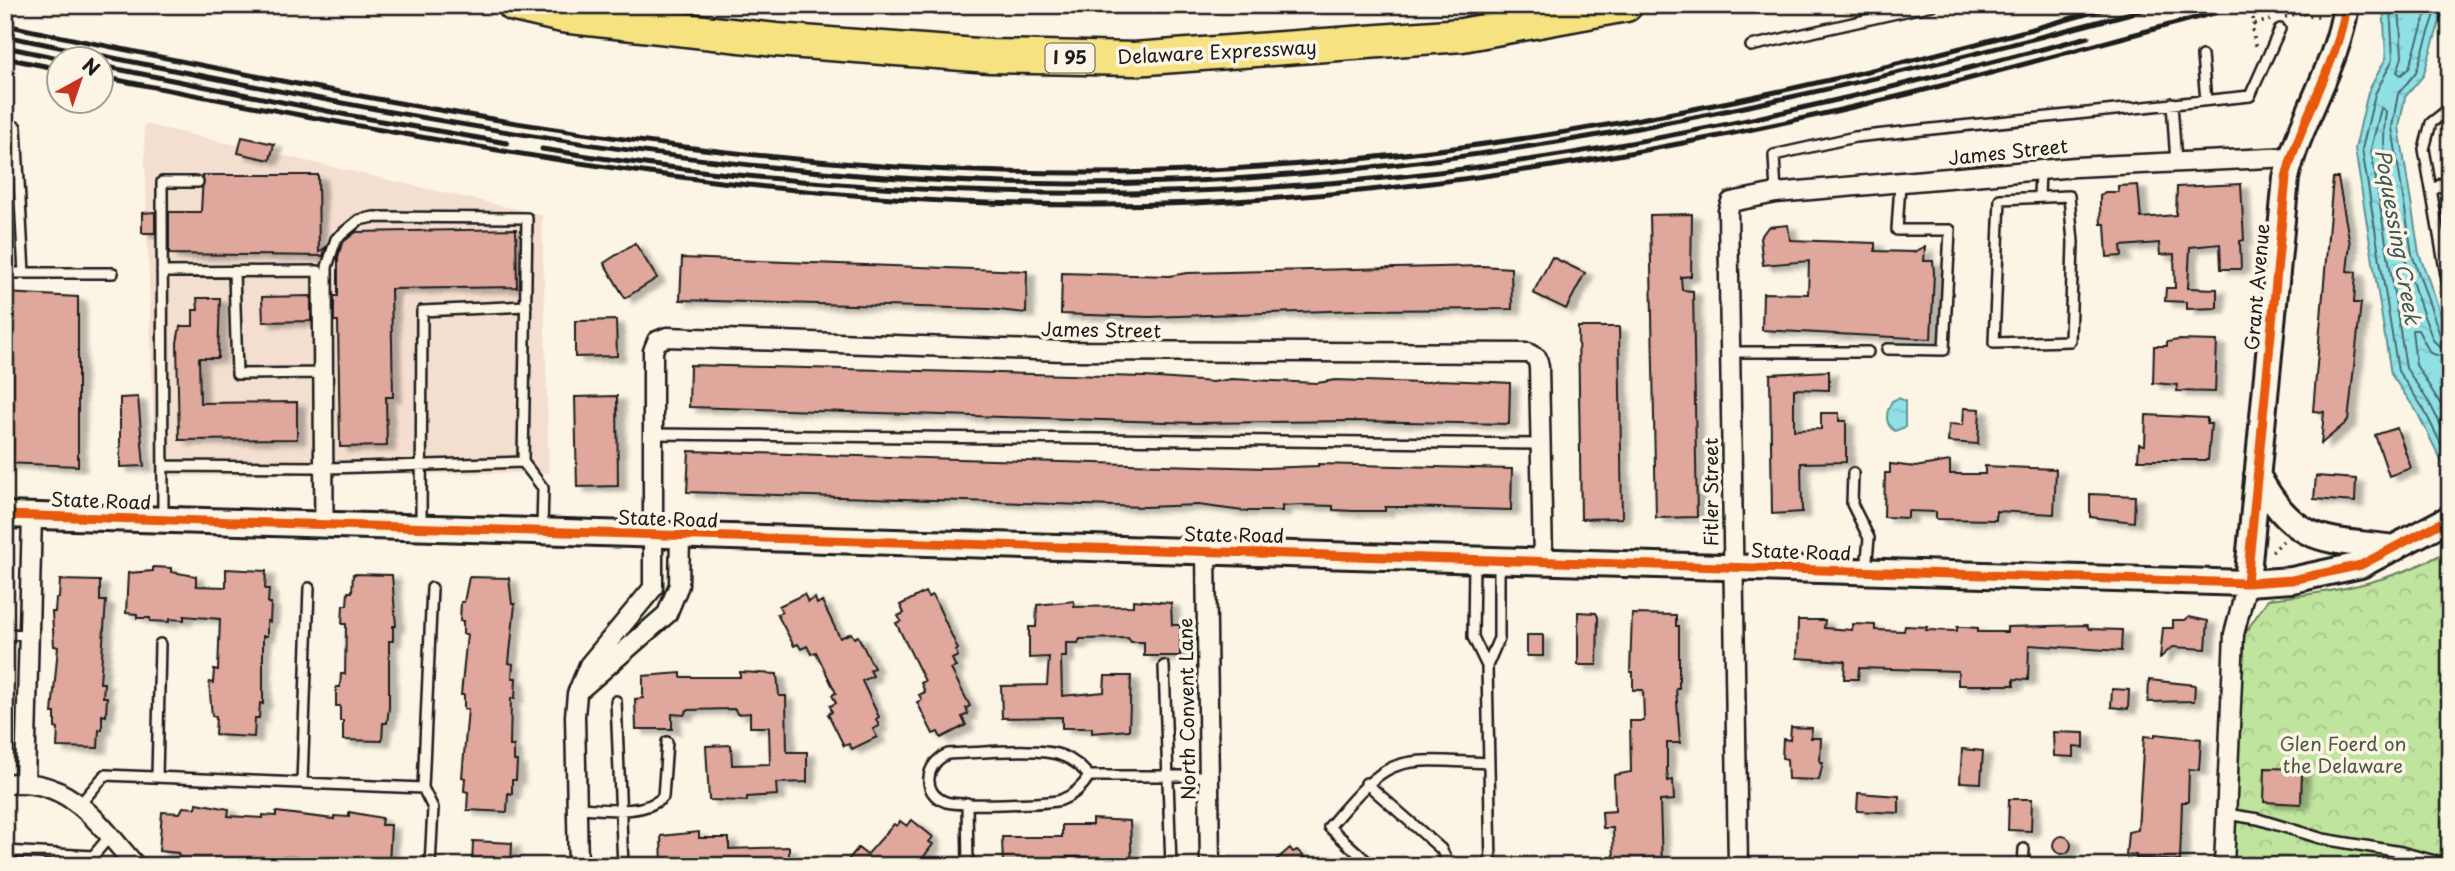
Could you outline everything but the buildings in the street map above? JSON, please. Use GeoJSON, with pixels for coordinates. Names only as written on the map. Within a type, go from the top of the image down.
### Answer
{"type":"FeatureCollection","features":[{"type":"Feature","properties":{"kind":"highway","name":"Delaware Expressway"},"geometry":{"type":"LineString","coordinates":[[514,5],[562,16],[776,40],[990,56],[1134,59],[1462,35],[1626,5]]}},
{"type":"Feature","properties":{"kind":"main road","name":"Grant Avenue"},"geometry":{"type":"LineString","coordinates":[[2247,583],[2282,204],[2291,157],[2339,36],[2346,8]]}},
{"type":"Feature","properties":{"kind":"main road"},"geometry":{"type":"LineString","coordinates":[[2257,475],[2271,500],[2294,526],[2327,540],[2395,548]]}},
{"type":"Feature","properties":{"kind":"main road","name":"State Road"},"geometry":{"type":"LineString","coordinates":[[5,515],[2247,583],[2292,580],[2361,565],[2450,518]]}},
{"type":"Feature","properties":{"kind":"street","name":"James Street"},"geometry":{"type":"LineString","coordinates":[[1731,202],[1776,192],[1900,184],[2040,170],[2291,157]]}},
{"type":"Feature","properties":{"kind":"street","name":"Fitler Street"},"geometry":{"type":"LineString","coordinates":[[1731,202],[1728,211],[1738,866]]}},
{"type":"Feature","properties":{"kind":"street","name":"James Street"},"geometry":{"type":"LineString","coordinates":[[579,866],[575,716],[578,694],[589,665],[653,588],[653,351],[657,341],[667,337],[1064,351],[1517,350],[1537,358],[1539,367],[1543,560]]}},
{"type":"Feature","properties":{"kind":"street"},"geometry":{"type":"LineString","coordinates":[[25,781],[32,516]]}},
{"type":"Feature","properties":{"kind":"street"},"geometry":{"type":"LineString","coordinates":[[578,694],[588,682],[667,614],[678,585],[680,537]]}},
{"type":"Feature","properties":{"kind":"street","name":"North Convent Lane"},"geometry":{"type":"LineString","coordinates":[[1206,552],[1210,866]]}},
{"type":"Feature","properties":{"kind":"street","name":"Grant Avenue"},"geometry":{"type":"LineString","coordinates":[[2224,866],[2234,634],[2247,583]]}},
{"type":"Feature","properties":{"kind":"street"},"geometry":{"type":"LineString","coordinates":[[5,784],[25,781],[53,787],[81,803],[136,866]]}},
{"type":"Feature","properties":{"kind":"lane"},"geometry":{"type":"LineString","coordinates":[[1751,46],[1932,5]]}},
{"type":"Feature","properties":{"kind":"lane"},"geometry":{"type":"LineString","coordinates":[[1776,192],[1774,155],[1855,137],[2250,96],[2280,29]]}},
{"type":"Feature","properties":{"kind":"lane"},"geometry":{"type":"LineString","coordinates":[[2202,56],[2206,100]]}},
{"type":"Feature","properties":{"kind":"lane"},"geometry":{"type":"LineString","coordinates":[[2172,103],[2176,162]]}},
{"type":"Feature","properties":{"kind":"lane"},"geometry":{"type":"LineString","coordinates":[[2449,292],[2424,149],[2425,136],[2431,123],[2450,108]]}},
{"type":"Feature","properties":{"kind":"lane"},"geometry":{"type":"LineString","coordinates":[[16,127],[24,273]]}},
{"type":"Feature","properties":{"kind":"lane"},"geometry":{"type":"LineString","coordinates":[[2039,197],[2040,170]]}},
{"type":"Feature","properties":{"kind":"lane"},"geometry":{"type":"LineString","coordinates":[[2432,191],[2450,178]]}},
{"type":"Feature","properties":{"kind":"lane"},"geometry":{"type":"LineString","coordinates":[[163,520],[162,182],[198,182]]}},
{"type":"Feature","properties":{"kind":"lane"},"geometry":{"type":"LineString","coordinates":[[1887,349],[1944,350],[1950,230],[1897,230],[1900,184]]}},
{"type":"Feature","properties":{"kind":"lane"},"geometry":{"type":"LineString","coordinates":[[2069,196],[2073,242],[2070,341],[1994,343],[2000,199],[2039,197],[2069,196]]}},
{"type":"Feature","properties":{"kind":"lane"},"geometry":{"type":"LineString","coordinates":[[324,525],[329,252],[346,228],[374,217],[527,218],[523,462],[543,488],[542,532]]}},
{"type":"Feature","properties":{"kind":"lane"},"geometry":{"type":"LineString","coordinates":[[162,272],[318,271],[319,373],[324,468]]}},
{"type":"Feature","properties":{"kind":"lane"},"geometry":{"type":"LineString","coordinates":[[234,272],[237,374],[319,373]]}},
{"type":"Feature","properties":{"kind":"lane"},"geometry":{"type":"LineString","coordinates":[[5,273],[113,273]]}},
{"type":"Feature","properties":{"kind":"lane"},"geometry":{"type":"LineString","coordinates":[[421,529],[422,311],[526,306]]}},
{"type":"Feature","properties":{"kind":"lane"},"geometry":{"type":"LineString","coordinates":[[1731,352],[1868,352]]}},
{"type":"Feature","properties":{"kind":"lane"},"geometry":{"type":"LineString","coordinates":[[653,434],[1541,444]]}},
{"type":"Feature","properties":{"kind":"lane"},"geometry":{"type":"LineString","coordinates":[[163,466],[324,468],[523,462]]}},
{"type":"Feature","properties":{"kind":"lane"},"geometry":{"type":"LineString","coordinates":[[1853,473],[1852,505],[1869,538],[1866,572]]}},
{"type":"Feature","properties":{"kind":"lane"},"geometry":{"type":"LineString","coordinates":[[1474,559],[1473,637],[1486,666],[1491,866]]}},
{"type":"Feature","properties":{"kind":"lane"},"geometry":{"type":"LineString","coordinates":[[1486,666],[1499,638],[1499,559]]}},
{"type":"Feature","properties":{"kind":"lane"},"geometry":{"type":"LineString","coordinates":[[302,783],[309,587]]}},
{"type":"Feature","properties":{"kind":"lane"},"geometry":{"type":"LineString","coordinates":[[430,866],[433,808],[423,788],[432,588]]}},
{"type":"Feature","properties":{"kind":"lane"},"geometry":{"type":"LineString","coordinates":[[5,634],[30,635]]}},
{"type":"Feature","properties":{"kind":"lane"},"geometry":{"type":"LineString","coordinates":[[157,777],[160,644]]}},
{"type":"Feature","properties":{"kind":"lane"},"geometry":{"type":"LineString","coordinates":[[1164,666],[1171,866]]}},
{"type":"Feature","properties":{"kind":"lane"},"geometry":{"type":"LineString","coordinates":[[615,701],[623,866]]}},
{"type":"Feature","properties":{"kind":"lane"},"geometry":{"type":"LineString","coordinates":[[579,808],[622,810],[655,805],[663,797],[667,742]]}},
{"type":"Feature","properties":{"kind":"lane"},"geometry":{"type":"LineString","coordinates":[[1089,776],[1072,795],[1057,801],[945,802],[932,792],[929,784],[930,768],[940,756],[948,754],[1045,752],[1062,755],[1077,763],[1089,776],[1209,776]]}},
{"type":"Feature","properties":{"kind":"lane"},"geometry":{"type":"LineString","coordinates":[[1372,866],[1329,827],[1366,783],[1382,770],[1402,762],[1489,762]]}},
{"type":"Feature","properties":{"kind":"lane"},"geometry":{"type":"LineString","coordinates":[[81,803],[105,775],[423,788]]}},
{"type":"Feature","properties":{"kind":"lane"},"geometry":{"type":"LineString","coordinates":[[1366,783],[1441,849],[1450,866]]}},
{"type":"Feature","properties":{"kind":"lane"},"geometry":{"type":"LineString","coordinates":[[967,803],[968,866]]}},
{"type":"Feature","properties":{"kind":"lane"},"geometry":{"type":"LineString","coordinates":[[2226,814],[2258,820],[2323,839],[2401,852],[2450,865]]}},
{"type":"Feature","properties":{"kind":"lane"},"geometry":{"type":"LineString","coordinates":[[5,851],[93,861],[110,836]]}},
{"type":"Feature","properties":{"kind":"lane"},"geometry":{"type":"LineString","coordinates":[[2023,866],[2024,849]]}},
{"type":"Feature","properties":{"kind":"path"},"geometry":{"type":"LineString","coordinates":[[2254,24],[2304,12],[2305,16],[2324,16],[2346,8]]}},
{"type":"Feature","properties":{"kind":"path"},"geometry":{"type":"LineString","coordinates":[[2253,18],[2257,56],[2270,52]]}},
{"type":"Feature","properties":{"kind":"shaded area"},"geometry":{"type":"Polygon","coordinates":[[[144,124],[542,215],[549,473],[155,476],[144,124]]]}},
{"type":"Feature","properties":{"kind":"green space","name":"Glen Foerd on the Delaware"},"geometry":{"type":"Polygon","coordinates":[[[2450,550],[2450,866],[2230,866],[2243,636],[2268,599],[2362,584],[2406,570],[2450,550]]]}},
{"type":"Feature","properties":{"kind":"water","name":"Poquessing Creek"},"geometry":{"type":"Polygon","coordinates":[[[2383,5],[2445,5],[2423,76],[2405,97],[2399,127],[2419,253],[2450,341],[2450,478],[2417,412],[2391,374],[2355,149],[2368,92],[2386,58],[2383,5]]]}},
{"type":"Feature","properties":{"kind":"water"},"geometry":{"type":"Polygon","coordinates":[[[1898,398],[1905,401],[1905,427],[1895,431],[1889,425],[1887,413],[1892,401],[1898,398]]]}},
{"type":"Feature","properties":{"kind":"railway"},"geometry":{"type":"LineString","coordinates":[[5,25],[377,99],[627,139],[753,155],[879,166],[1005,172],[1146,172],[1287,165],[1427,151],[1568,132],[1845,77],[2118,5]]}},
{"type":"Feature","properties":{"kind":"railway"},"geometry":{"type":"LineString","coordinates":[[5,36],[377,109],[626,150],[878,177],[1004,183],[1152,183],[1299,174],[1445,159],[1589,137],[1875,78],[2161,5]]}},
{"type":"Feature","properties":{"kind":"railway"},"geometry":{"type":"LineString","coordinates":[[116,80],[509,152],[780,188],[917,200],[1055,205],[1195,203],[1283,198],[1460,180],[1635,152],[1896,97],[2245,5]]}},
{"type":"Feature","properties":{"kind":"railway"},"geometry":{"type":"LineString","coordinates":[[542,149],[649,165],[864,186],[1080,193],[1295,186],[1489,166],[1662,137],[1835,101],[2088,37]]}},
{"type":"Feature","properties":{"kind":"railway"},"geometry":{"type":"LineString","coordinates":[[5,47],[46,55]]}},
{"type":"Feature","properties":{"kind":"railway"},"geometry":{"type":"LineString","coordinates":[[5,58],[46,66]]}},
{"type":"Feature","properties":{"kind":"railway"},"geometry":{"type":"LineString","coordinates":[[116,69],[347,115],[507,143]]}},
{"type":"Feature","properties":{"kind":"cycle path"},"geometry":{"type":"LineString","coordinates":[[2247,583],[2286,178],[2292,156],[2335,49],[2346,5]]}},
{"type":"Feature","properties":{"kind":"cycle path"},"geometry":{"type":"LineString","coordinates":[[5,515],[2247,583],[2292,580],[2361,565],[2450,518]]}}]}
